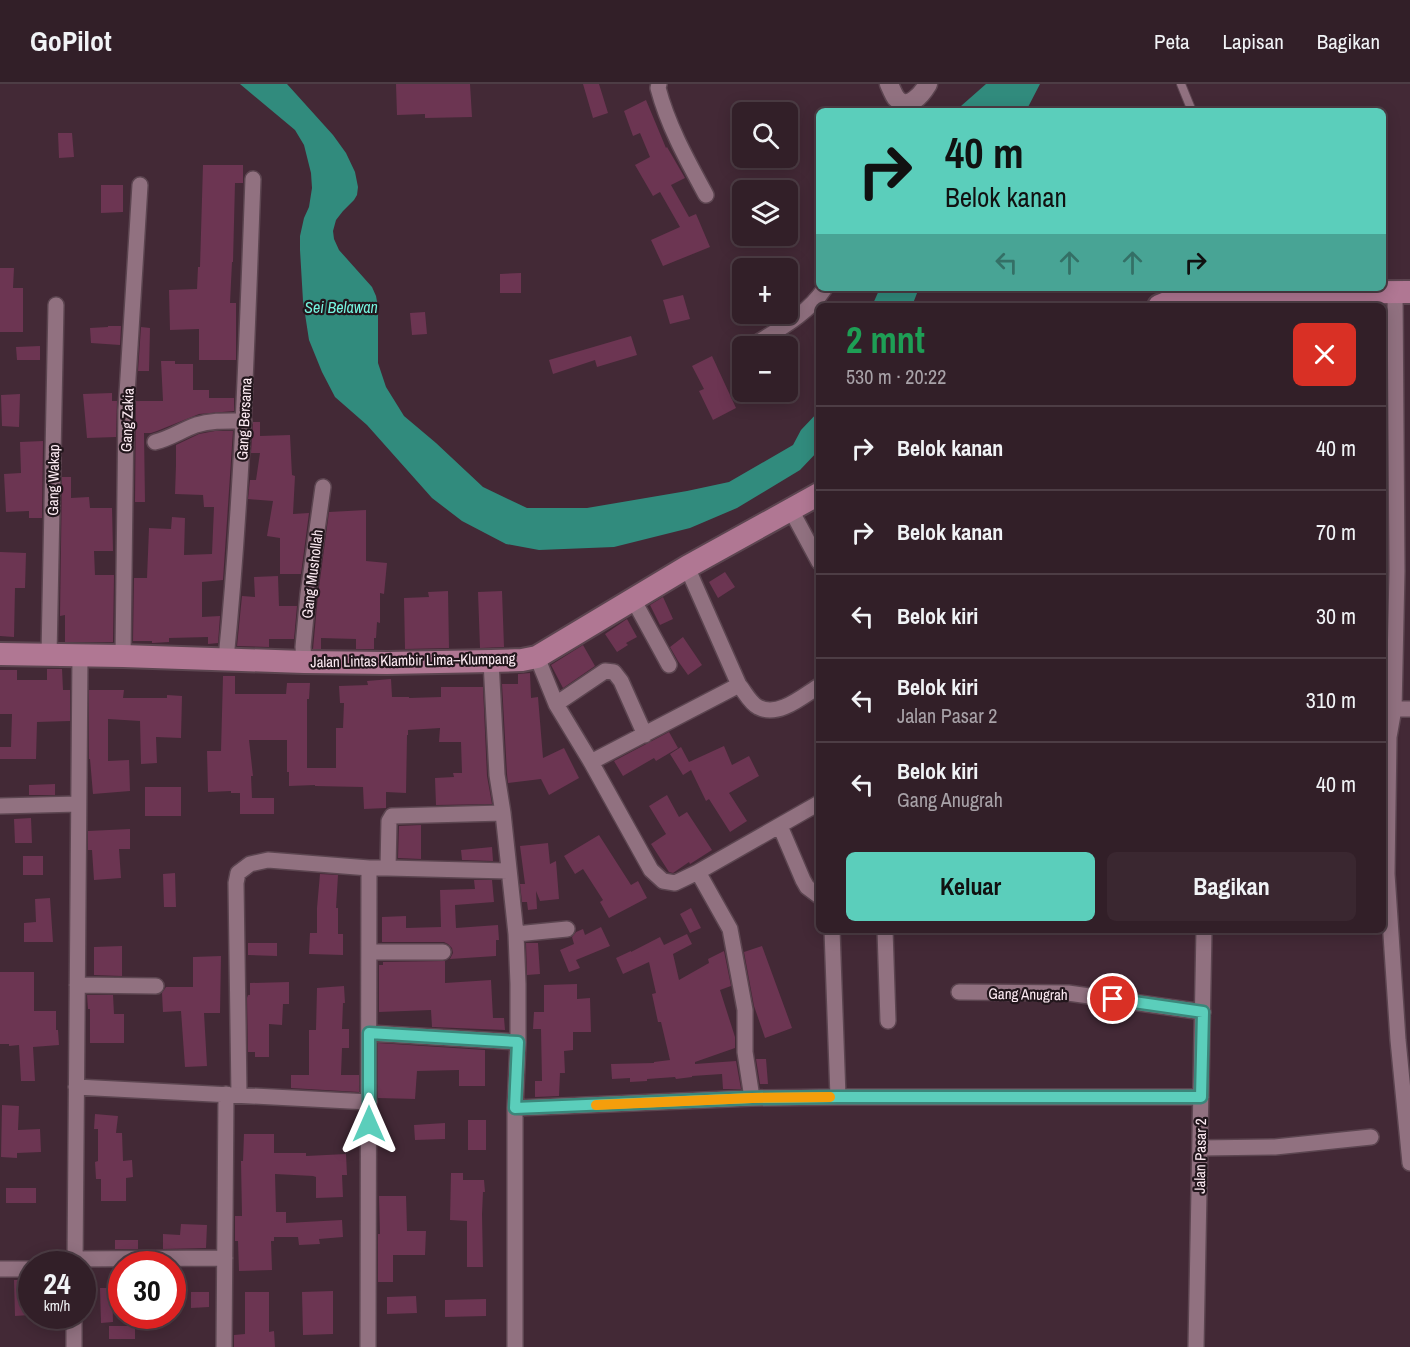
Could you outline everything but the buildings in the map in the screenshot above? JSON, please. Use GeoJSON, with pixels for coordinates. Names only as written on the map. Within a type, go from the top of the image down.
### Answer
{"type":"FeatureCollection","features":[{"type":"Feature","properties":{"kind":"main road"},"geometry":{"type":"LineString","coordinates":[[1165,303],[1198,295],[1402,292]]}},
{"type":"Feature","properties":{"kind":"main road","name":"Jalan Lintas Klambir Lima–Klumpang"},"geometry":{"type":"LineString","coordinates":[[0,654],[387,663],[522,660],[537,657],[687,567],[816,496]]}},
{"type":"Feature","properties":{"kind":"street"},"geometry":{"type":"LineString","coordinates":[[659,84],[664,108],[685,157],[706,195]]}},
{"type":"Feature","properties":{"kind":"street"},"geometry":{"type":"LineString","coordinates":[[889,84],[896,99],[907,107],[928,84]]}},
{"type":"Feature","properties":{"kind":"street","name":"Gang Bersama"},"geometry":{"type":"LineString","coordinates":[[226,659],[233,593],[244,421],[253,179]]}},
{"type":"Feature","properties":{"kind":"street","name":"Gang Zakia"},"geometry":{"type":"LineString","coordinates":[[123,656],[126,410],[140,185]]}},
{"type":"Feature","properties":{"kind":"street"},"geometry":{"type":"LineString","coordinates":[[768,336],[799,316],[816,302],[823,291]]}},
{"type":"Feature","properties":{"kind":"street"},"geometry":{"type":"LineString","coordinates":[[1386,737],[1394,709],[1403,571],[1390,509],[1402,292]]}},
{"type":"Feature","properties":{"kind":"street","name":"Gang Wakap"},"geometry":{"type":"LineString","coordinates":[[49,655],[56,305]]}},
{"type":"Feature","properties":{"kind":"street"},"geometry":{"type":"LineString","coordinates":[[155,442],[213,421],[244,421]]}},
{"type":"Feature","properties":{"kind":"street","name":"Gang Mushollah"},"geometry":{"type":"LineString","coordinates":[[304,662],[303,647],[308,594],[323,487]]}},
{"type":"Feature","properties":{"kind":"street"},"geometry":{"type":"LineString","coordinates":[[791,510],[816,556]]}},
{"type":"Feature","properties":{"kind":"street"},"geometry":{"type":"LineString","coordinates":[[687,567],[740,685],[752,703],[765,710],[783,708],[816,688]]}},
{"type":"Feature","properties":{"kind":"street"},"geometry":{"type":"LineString","coordinates":[[633,599],[669,665]]}},
{"type":"Feature","properties":{"kind":"street"},"geometry":{"type":"LineString","coordinates":[[75,1251],[80,656]]}},
{"type":"Feature","properties":{"kind":"street"},"geometry":{"type":"LineString","coordinates":[[537,657],[556,704],[651,870],[663,881],[675,883],[698,872],[816,805]]}},
{"type":"Feature","properties":{"kind":"street"},"geometry":{"type":"LineString","coordinates":[[491,661],[497,775],[516,934],[518,984],[515,1108],[515,1347]]}},
{"type":"Feature","properties":{"kind":"street"},"geometry":{"type":"LineString","coordinates":[[556,704],[605,671],[614,672],[621,681],[645,735]]}},
{"type":"Feature","properties":{"kind":"street"},"geometry":{"type":"LineString","coordinates":[[591,762],[740,685]]}},
{"type":"Feature","properties":{"kind":"street"},"geometry":{"type":"LineString","coordinates":[[1394,709],[1410,710]]}},
{"type":"Feature","properties":{"kind":"street"},"geometry":{"type":"LineString","coordinates":[[0,806],[78,804]]}},
{"type":"Feature","properties":{"kind":"street"},"geometry":{"type":"LineString","coordinates":[[388,868],[389,821],[392,816],[503,813]]}},
{"type":"Feature","properties":{"kind":"street"},"geometry":{"type":"LineString","coordinates":[[780,826],[803,880],[807,887],[816,894]]}},
{"type":"Feature","properties":{"kind":"street"},"geometry":{"type":"LineString","coordinates":[[225,1347],[225,1258],[238,873],[250,864],[268,860],[369,868],[508,871]]}},
{"type":"Feature","properties":{"kind":"street"},"geometry":{"type":"LineString","coordinates":[[369,868],[369,1347]]}},
{"type":"Feature","properties":{"kind":"street"},"geometry":{"type":"LineString","coordinates":[[698,872],[730,929],[745,1010],[745,1052],[752,1098]]}},
{"type":"Feature","properties":{"kind":"street"},"geometry":{"type":"LineString","coordinates":[[1386,887],[1398,1040],[1405,1062],[1410,1163]]}},
{"type":"Feature","properties":{"kind":"street"},"geometry":{"type":"LineString","coordinates":[[516,934],[567,929]]}},
{"type":"Feature","properties":{"kind":"street"},"geometry":{"type":"LineString","coordinates":[[832,933],[838,1097]]}},
{"type":"Feature","properties":{"kind":"street"},"geometry":{"type":"LineString","coordinates":[[885,933],[888,1021]]}},
{"type":"Feature","properties":{"kind":"street","name":"Jalan Pasar 2"},"geometry":{"type":"LineString","coordinates":[[1196,1347],[1204,933]]}},
{"type":"Feature","properties":{"kind":"street"},"geometry":{"type":"LineString","coordinates":[[369,952],[443,952]]}},
{"type":"Feature","properties":{"kind":"street"},"geometry":{"type":"LineString","coordinates":[[77,985],[156,986]]}},
{"type":"Feature","properties":{"kind":"street","name":"Gang Anugrah"},"geometry":{"type":"LineString","coordinates":[[959,992],[1068,993],[1203,1012]]}},
{"type":"Feature","properties":{"kind":"street"},"geometry":{"type":"LineString","coordinates":[[369,1033],[518,1042]]}},
{"type":"Feature","properties":{"kind":"street"},"geometry":{"type":"LineString","coordinates":[[76,1087],[369,1102]]}},
{"type":"Feature","properties":{"kind":"street"},"geometry":{"type":"LineString","coordinates":[[515,1108],[752,1098],[1201,1097]]}},
{"type":"Feature","properties":{"kind":"street"},"geometry":{"type":"LineString","coordinates":[[1200,1148],[1275,1147],[1371,1137]]}},
{"type":"Feature","properties":{"kind":"street"},"geometry":{"type":"LineString","coordinates":[[96,1261],[225,1258]]}},
{"type":"Feature","properties":{"kind":"street"},"geometry":{"type":"LineString","coordinates":[[0,1269],[18,1269]]}},
{"type":"Feature","properties":{"kind":"street"},"geometry":{"type":"LineString","coordinates":[[74,1329],[74,1347]]}},
{"type":"Feature","properties":{"kind":"lane"},"geometry":{"type":"LineString","coordinates":[[1181,84],[1191,108]]}},
{"type":"Feature","properties":{"kind":"water","name":"Sei Belawan"},"geometry":{"type":"Polygon","coordinates":[[[240,84],[287,84],[333,135],[346,153],[355,172],[357,195],[336,220],[333,231],[334,239],[339,250],[372,287],[376,296],[378,363],[386,387],[404,416],[483,487],[527,508],[587,508],[729,482],[793,445],[801,430],[816,414],[816,453],[800,470],[737,508],[690,528],[614,547],[539,550],[506,544],[462,521],[432,498],[367,425],[335,397],[322,372],[309,340],[303,301],[300,250],[300,236],[312,188],[311,173],[304,145],[295,130],[240,84]]]}},
{"type":"Feature","properties":{"kind":"water"},"geometry":{"type":"Polygon","coordinates":[[[986,84],[1040,84],[1028,108],[960,108],[986,84]]]}},
{"type":"Feature","properties":{"kind":"water"},"geometry":{"type":"Polygon","coordinates":[[[879,291],[918,291],[913,303],[873,303],[879,291]]]}},
{"type":"Feature","properties":{"kind":"slow traffic"},"geometry":{"type":"LineString","coordinates":[[596,1105],[830,1097]]}},
{"type":"Feature","properties":{"kind":"route"},"geometry":{"type":"LineString","coordinates":[[369,1124],[369,1033],[518,1042],[515,1108],[752,1098],[1201,1097],[1203,1012],[1113,999]]}}]}
